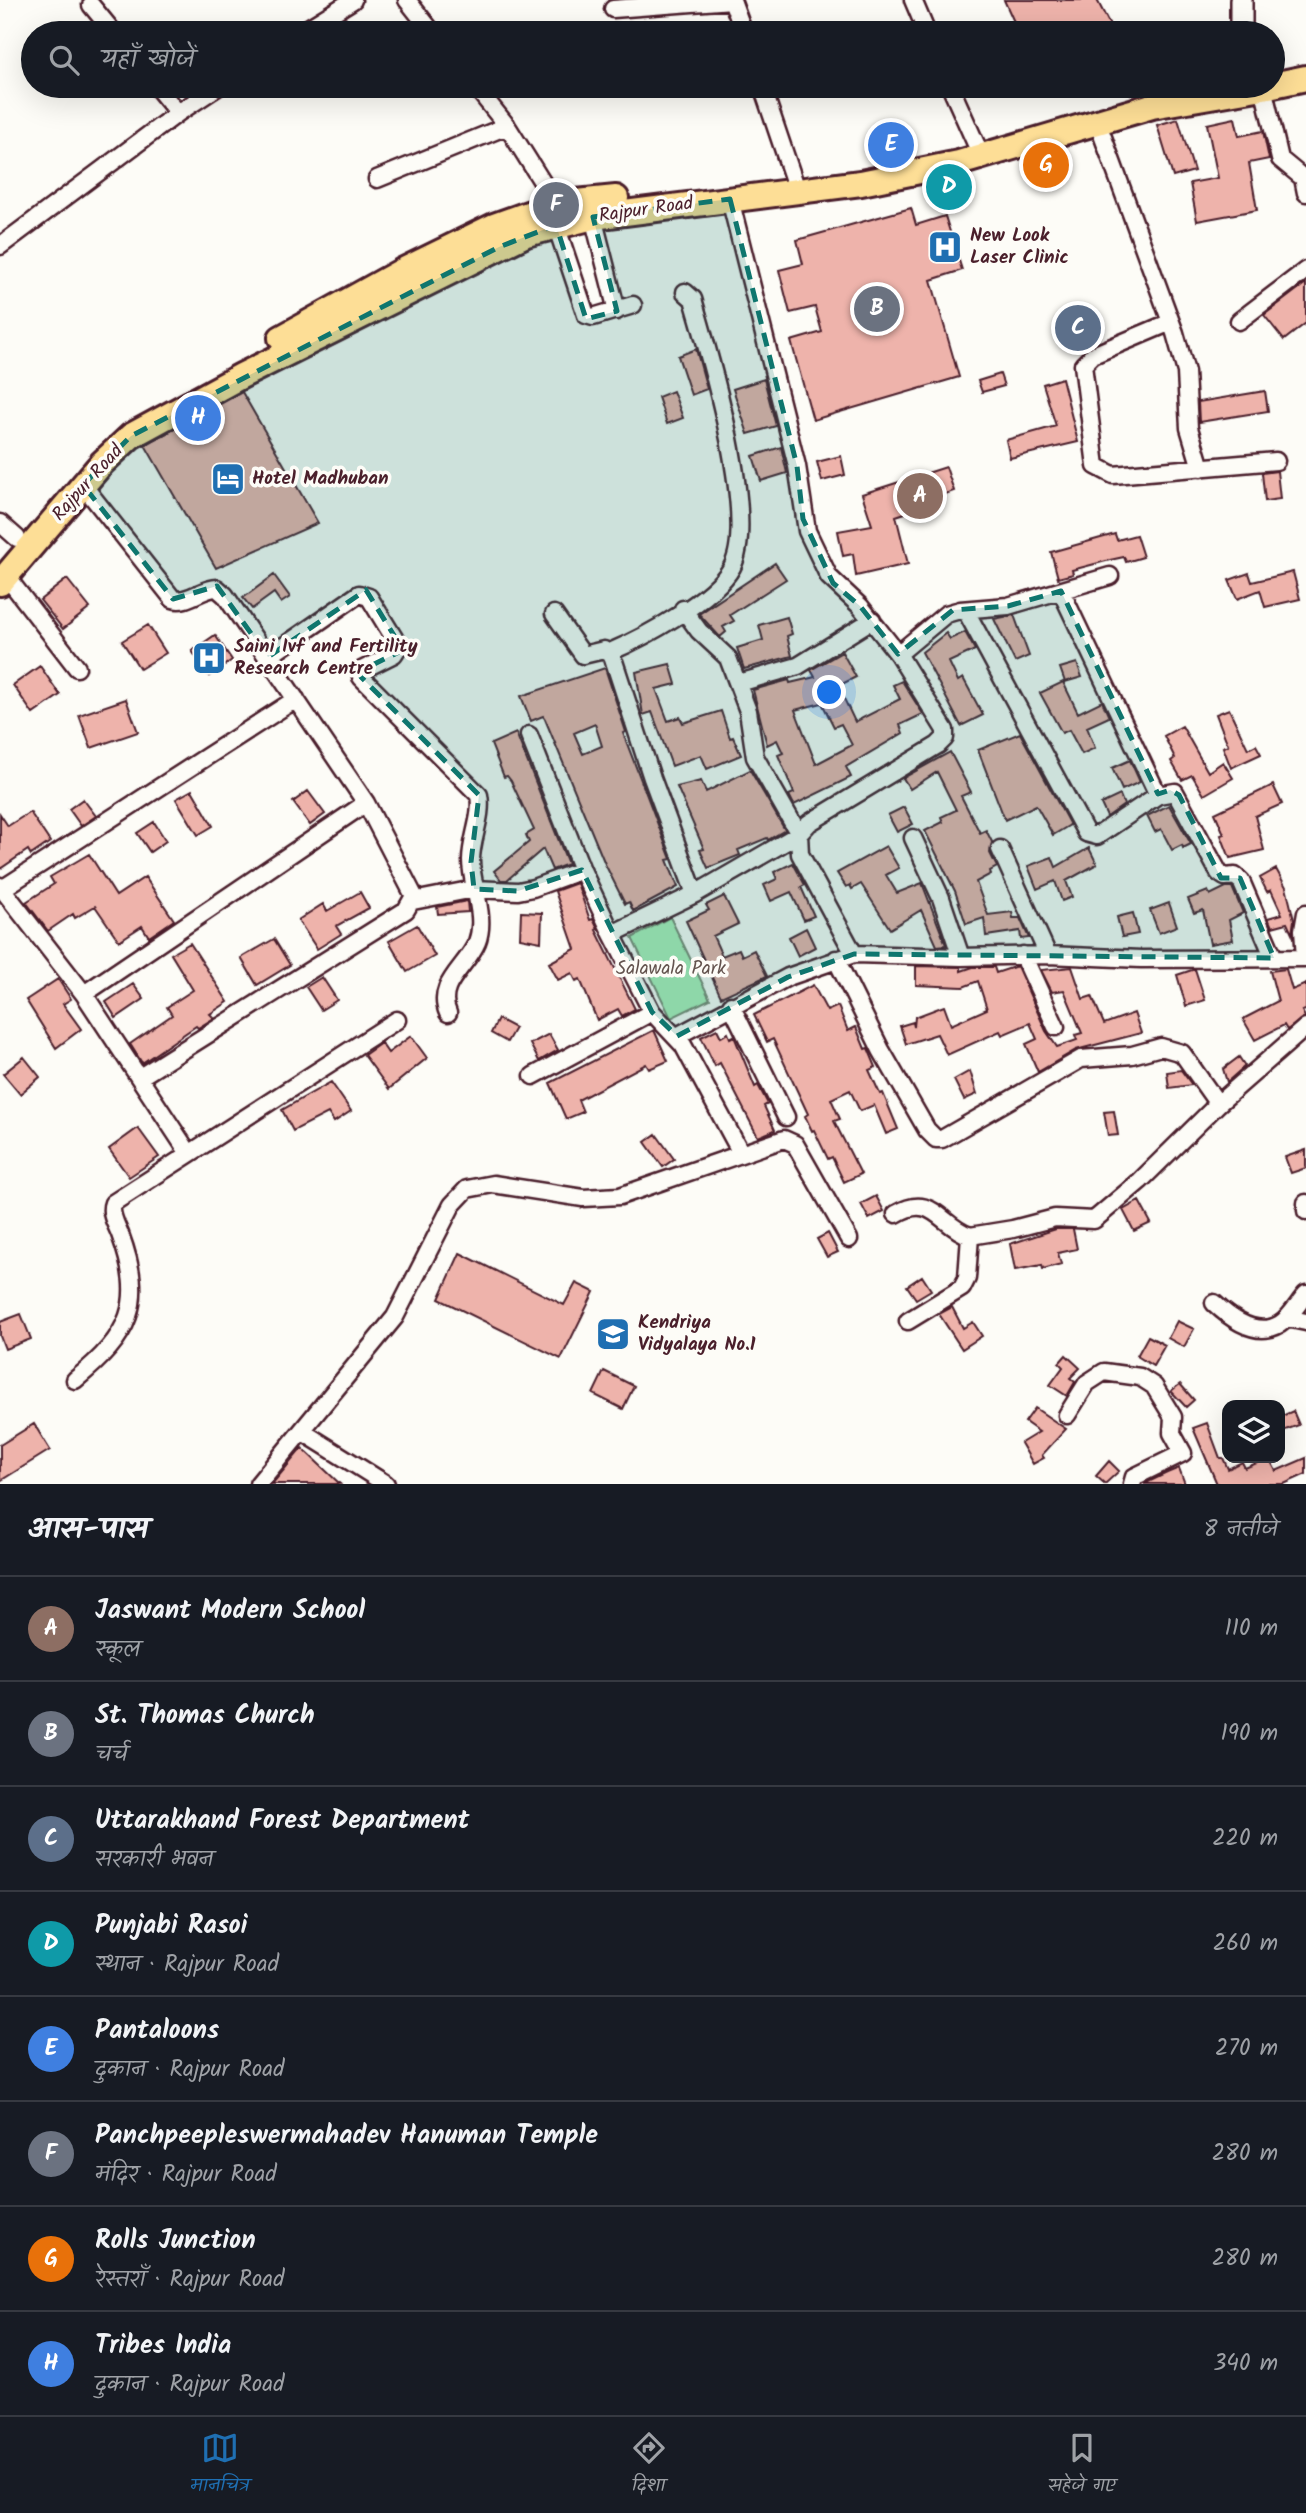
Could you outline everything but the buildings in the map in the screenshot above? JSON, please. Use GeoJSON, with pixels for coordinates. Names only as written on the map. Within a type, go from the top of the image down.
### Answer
{"type":"FeatureCollection","features":[{"type":"Feature","properties":{"kind":"main road","name":"Rajpur Road"},"geometry":{"type":"LineString","coordinates":[[1285,77],[1306,68]]}},
{"type":"Feature","properties":{"kind":"main road","name":"Rajpur Road"},"geometry":{"type":"LineString","coordinates":[[1285,81],[1306,78]]}},
{"type":"Feature","properties":{"kind":"main road","name":"Rajpur Road"},"geometry":{"type":"LineString","coordinates":[[2,572],[9,530],[134,424],[402,271],[494,226],[870,169],[975,144],[1138,98]]}},
{"type":"Feature","properties":{"kind":"main road","name":"Rajpur Road"},"geometry":{"type":"LineString","coordinates":[[2,572],[115,450],[142,430],[241,376],[499,247],[556,215],[593,217],[861,183],[960,163],[1097,121],[1193,98]]}},
{"type":"Feature","properties":{"kind":"street"},"geometry":{"type":"LineString","coordinates":[[407,0],[424,21]]}},
{"type":"Feature","properties":{"kind":"street"},"geometry":{"type":"LineString","coordinates":[[613,9],[732,0],[740,21]]}},
{"type":"Feature","properties":{"kind":"street"},"geometry":{"type":"LineString","coordinates":[[913,0],[922,21]]}},
{"type":"Feature","properties":{"kind":"street"},"geometry":{"type":"LineString","coordinates":[[316,21],[342,2]]}},
{"type":"Feature","properties":{"kind":"street"},"geometry":{"type":"LineString","coordinates":[[91,5],[104,21]]}},
{"type":"Feature","properties":{"kind":"street"},"geometry":{"type":"LineString","coordinates":[[166,98],[178,113]]}},
{"type":"Feature","properties":{"kind":"street"},"geometry":{"type":"LineString","coordinates":[[0,246],[201,98]]}},
{"type":"Feature","properties":{"kind":"street"},"geometry":{"type":"LineString","coordinates":[[485,98],[507,126],[556,215],[586,315],[593,317],[625,308],[593,217]]}},
{"type":"Feature","properties":{"kind":"street"},"geometry":{"type":"LineString","coordinates":[[766,98],[794,181]]}},
{"type":"Feature","properties":{"kind":"street"},"geometry":{"type":"LineString","coordinates":[[955,98],[975,144]]}},
{"type":"Feature","properties":{"kind":"street"},"geometry":{"type":"LineString","coordinates":[[1271,98],[1280,159],[1303,178],[1306,193]]}},
{"type":"Feature","properties":{"kind":"street"},"geometry":{"type":"LineString","coordinates":[[1097,121],[1171,322],[1186,372],[1189,428],[1201,468]]}},
{"type":"Feature","properties":{"kind":"street"},"geometry":{"type":"LineString","coordinates":[[377,179],[507,126]]}},
{"type":"Feature","properties":{"kind":"street"},"geometry":{"type":"LineString","coordinates":[[612,934],[695,894],[799,834],[809,823],[944,738],[945,730],[898,654],[872,620],[833,583],[807,531],[797,466],[730,199]]}},
{"type":"Feature","properties":{"kind":"street"},"geometry":{"type":"LineString","coordinates":[[1239,321],[1306,271]]}},
{"type":"Feature","properties":{"kind":"street"},"geometry":{"type":"LineString","coordinates":[[554,614],[583,655],[604,650],[610,652],[653,632],[723,579],[738,552],[741,531],[719,386],[693,299],[685,292]]}},
{"type":"Feature","properties":{"kind":"street"},"geometry":{"type":"LineString","coordinates":[[1171,322],[1093,355],[1083,365],[1094,462],[1113,475],[1276,461]]}},
{"type":"Feature","properties":{"kind":"street"},"geometry":{"type":"LineString","coordinates":[[83,485],[173,599],[181,600],[217,588],[268,657],[366,803],[413,889],[413,901],[406,910],[140,1077]]}},
{"type":"Feature","properties":{"kind":"street"},"geometry":{"type":"LineString","coordinates":[[2,572],[77,668]]}},
{"type":"Feature","properties":{"kind":"street"},"geometry":{"type":"LineString","coordinates":[[898,654],[946,614],[960,610],[1008,606],[1110,576]]}},
{"type":"Feature","properties":{"kind":"street"},"geometry":{"type":"LineString","coordinates":[[1061,591],[1158,795]]}},
{"type":"Feature","properties":{"kind":"street"},"geometry":{"type":"LineString","coordinates":[[268,657],[359,594],[369,597],[399,646],[394,654],[362,670],[360,677],[479,795],[480,806],[471,862],[479,935],[470,956],[445,990],[443,1002],[448,1013]]}},
{"type":"Feature","properties":{"kind":"street"},"geometry":{"type":"LineString","coordinates":[[683,609],[699,631],[723,651],[739,683],[748,711],[755,757],[799,834],[797,844],[800,855],[854,954]]}},
{"type":"Feature","properties":{"kind":"street"},"geometry":{"type":"LineString","coordinates":[[960,610],[974,622],[1086,833],[1097,836],[1158,795],[1170,790],[1179,795],[1219,873],[1225,877],[1235,876],[1241,881],[1274,958]]}},
{"type":"Feature","properties":{"kind":"street"},"geometry":{"type":"LineString","coordinates":[[739,683],[798,666],[872,620]]}},
{"type":"Feature","properties":{"kind":"street"},"geometry":{"type":"LineString","coordinates":[[610,652],[695,894]]}},
{"type":"Feature","properties":{"kind":"street"},"geometry":{"type":"LineString","coordinates":[[188,1152],[84,994],[1,887],[296,699]]}},
{"type":"Feature","properties":{"kind":"street"},"geometry":{"type":"LineString","coordinates":[[529,735],[582,870],[612,934],[652,1012],[677,1036],[741,1153]]}},
{"type":"Feature","properties":{"kind":"street"},"geometry":{"type":"LineString","coordinates":[[84,994],[366,803]]}},
{"type":"Feature","properties":{"kind":"street"},"geometry":{"type":"LineString","coordinates":[[913,838],[941,898],[961,957]]}},
{"type":"Feature","properties":{"kind":"street"},"geometry":{"type":"LineString","coordinates":[[1000,849],[1048,955]]}},
{"type":"Feature","properties":{"kind":"street"},"geometry":{"type":"LineString","coordinates":[[413,901],[474,889],[525,889],[582,870]]}},
{"type":"Feature","properties":{"kind":"street"},"geometry":{"type":"LineString","coordinates":[[677,1036],[788,977],[854,954],[961,957],[1023,954],[1141,959],[1306,958],[1303,930],[1306,913]]}},
{"type":"Feature","properties":{"kind":"street"},"geometry":{"type":"LineString","coordinates":[[1023,954],[1056,1027]]}},
{"type":"Feature","properties":{"kind":"street"},"geometry":{"type":"LineString","coordinates":[[836,959],[881,1050],[936,1139],[942,1139],[1081,1059],[1132,1055],[1161,1046],[1182,1053],[1218,1104]]}},
{"type":"Feature","properties":{"kind":"street"},"geometry":{"type":"LineString","coordinates":[[731,1005],[786,1117]]}},
{"type":"Feature","properties":{"kind":"street"},"geometry":{"type":"LineString","coordinates":[[533,1076],[652,1012]]}},
{"type":"Feature","properties":{"kind":"street"},"geometry":{"type":"LineString","coordinates":[[75,1380],[111,1348],[131,1308],[130,1262],[111,1207],[117,1199],[397,1020]]}},
{"type":"Feature","properties":{"kind":"street"},"geometry":{"type":"LineString","coordinates":[[895,1214],[907,1207],[928,1208],[970,1236],[1055,1218],[1094,1220],[1150,1172],[1218,1104],[1306,1027]]}},
{"type":"Feature","properties":{"kind":"street"},"geometry":{"type":"LineString","coordinates":[[258,1484],[395,1317],[452,1205],[467,1189],[493,1184],[598,1199],[652,1185],[779,1140],[790,1140],[849,1239]]}},
{"type":"Feature","properties":{"kind":"street"},"geometry":{"type":"LineString","coordinates":[[1306,1203],[1306,1210]]}},
{"type":"Feature","properties":{"kind":"street"},"geometry":{"type":"LineString","coordinates":[[908,1321],[962,1289],[967,1278],[970,1236]]}},
{"type":"Feature","properties":{"kind":"street"},"geometry":{"type":"LineString","coordinates":[[1214,1303],[1230,1317],[1254,1327],[1273,1327],[1287,1318],[1306,1294]]}},
{"type":"Feature","properties":{"kind":"street"},"geometry":{"type":"LineString","coordinates":[[1287,1318],[1306,1322]]}},
{"type":"Feature","properties":{"kind":"street"},"geometry":{"type":"LineString","coordinates":[[1067,1415],[1087,1383],[1104,1372],[1139,1377],[1154,1386],[1174,1417],[1172,1433],[1184,1453],[1134,1477],[1132,1484]]}},
{"type":"Feature","properties":{"kind":"street"},"geometry":{"type":"LineString","coordinates":[[303,1432],[386,1484]]}},
{"type":"Feature","properties":{"kind":"highlighted area"},"geometry":{"type":"Polygon","coordinates":[[[730,199],[797,466],[803,519],[833,583],[860,606],[898,654],[953,610],[1008,606],[1061,591],[1158,794],[1170,790],[1179,795],[1221,878],[1240,878],[1274,958],[854,954],[788,977],[677,1036],[652,1012],[582,870],[518,891],[474,889],[471,862],[479,795],[361,677],[362,670],[403,650],[366,590],[268,657],[217,586],[173,599],[83,485],[131,436],[499,247],[556,225],[586,319],[617,311],[593,217],[730,199]]]}},
{"type":"Feature","properties":{"kind":"green space","name":"Salawala Park"},"geometry":{"type":"Polygon","coordinates":[[[670,917],[710,999],[671,1018],[632,938],[670,917]]]}},
{"type":"Feature","properties":{"kind":"place","name":"Pantaloons"},"geometry":{"type":"Point","coordinates":[891,145]}},
{"type":"Feature","properties":{"kind":"place","name":"Rolls Junction"},"geometry":{"type":"Point","coordinates":[1046,165]}},
{"type":"Feature","properties":{"kind":"place","name":"Punjabi Rasoi"},"geometry":{"type":"Point","coordinates":[949,187]}},
{"type":"Feature","properties":{"kind":"place","name":"Panchpeepleswermahadev Hanuman Temple"},"geometry":{"type":"Point","coordinates":[556,205]}},
{"type":"Feature","properties":{"kind":"place","name":"New Look Laser Clinic"},"geometry":{"type":"Point","coordinates":[945,247]}},
{"type":"Feature","properties":{"kind":"place","name":"St. Thomas Church"},"geometry":{"type":"Point","coordinates":[877,309]}},
{"type":"Feature","properties":{"kind":"place","name":"Uttarakhand Forest Department"},"geometry":{"type":"Point","coordinates":[1078,328]}},
{"type":"Feature","properties":{"kind":"place","name":"Tribes India"},"geometry":{"type":"Point","coordinates":[198,418]}},
{"type":"Feature","properties":{"kind":"place","name":"Hotel Madhuban"},"geometry":{"type":"Point","coordinates":[228,479]}},
{"type":"Feature","properties":{"kind":"place","name":"Jaswant Modern School"},"geometry":{"type":"Point","coordinates":[920,496]}},
{"type":"Feature","properties":{"kind":"place","name":"Saini Ivf and Fertility Research Centre"},"geometry":{"type":"Point","coordinates":[209,658]}},
{"type":"Feature","properties":{"kind":"place","name":"Kendriya Vidyalaya No.1"},"geometry":{"type":"Point","coordinates":[613,1334]}}]}
